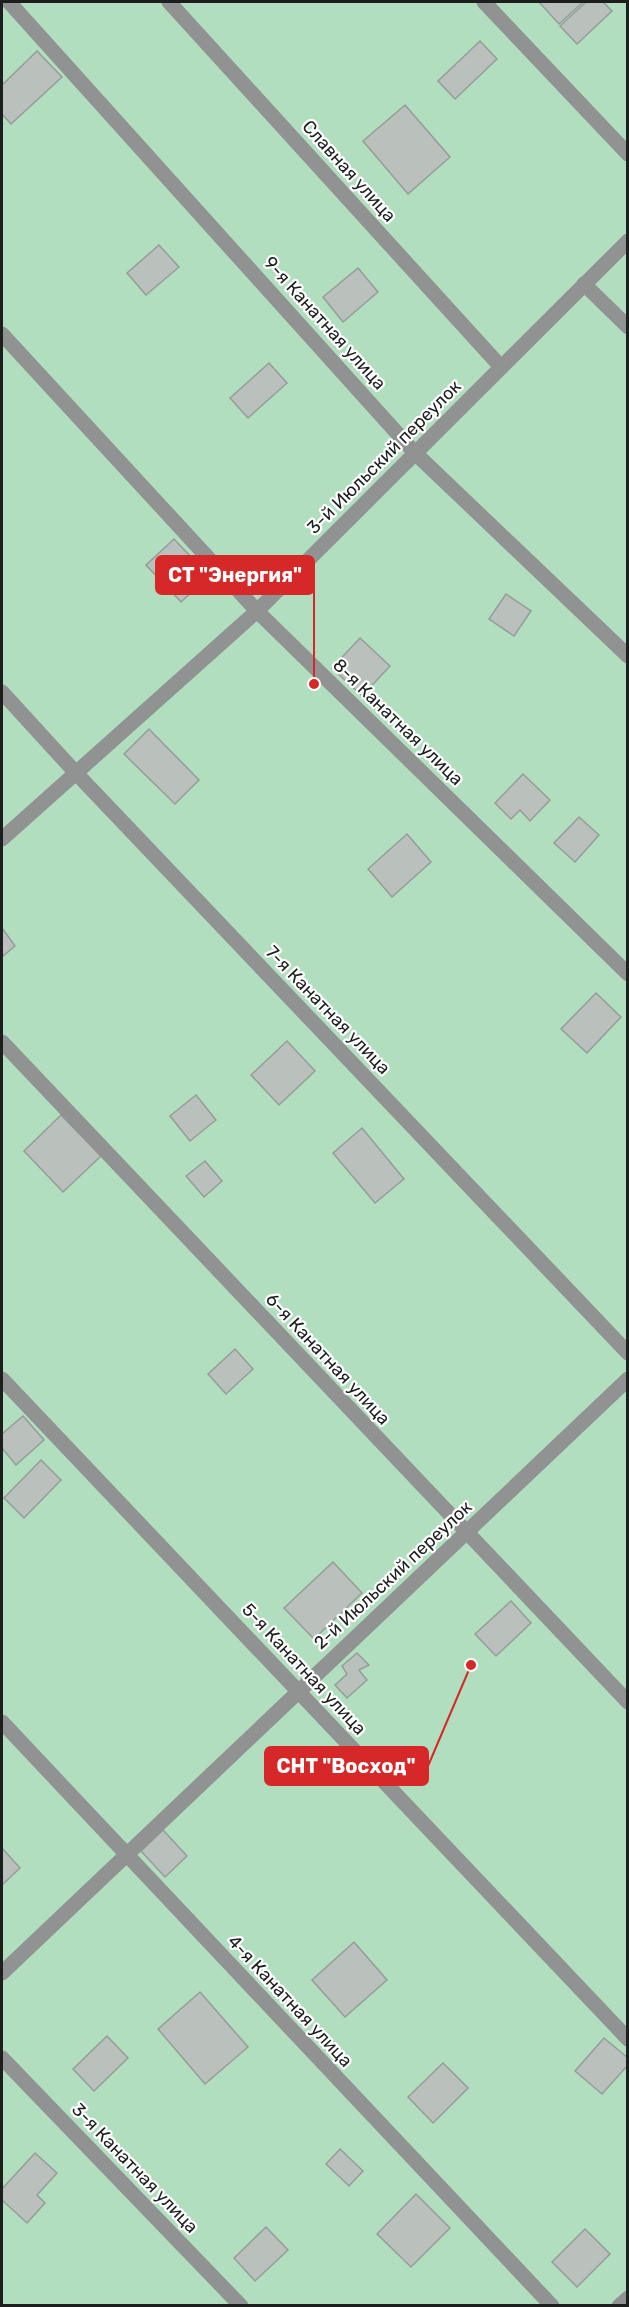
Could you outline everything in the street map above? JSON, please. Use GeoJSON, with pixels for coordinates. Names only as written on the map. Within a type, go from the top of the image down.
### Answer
{"type":"FeatureCollection","features":[{"type":"Feature","properties":{"kind":"street","name":"9-я Канатная улица"},"geometry":{"type":"LineString","coordinates":[[9,2],[415,453],[627,656]]}},
{"type":"Feature","properties":{"kind":"street","name":"Славная улица"},"geometry":{"type":"LineString","coordinates":[[169,2],[501,367]]}},
{"type":"Feature","properties":{"kind":"street"},"geometry":{"type":"LineString","coordinates":[[484,2],[627,154]]}},
{"type":"Feature","properties":{"kind":"street","name":"3-й Июльский переулок"},"geometry":{"type":"LineString","coordinates":[[2,839],[257,611],[627,241]]}},
{"type":"Feature","properties":{"kind":"street"},"geometry":{"type":"LineString","coordinates":[[584,285],[627,327]]}},
{"type":"Feature","properties":{"kind":"street","name":"8-я Канатная улица"},"geometry":{"type":"LineString","coordinates":[[2,334],[257,611],[627,974]]}},
{"type":"Feature","properties":{"kind":"street","name":"7-я Канатная улица"},"geometry":{"type":"LineString","coordinates":[[2,692],[75,772],[627,1353]]}},
{"type":"Feature","properties":{"kind":"street","name":"6-я Канатная улица"},"geometry":{"type":"LineString","coordinates":[[2,1042],[627,1702]]}},
{"type":"Feature","properties":{"kind":"street","name":"5-я Канатная улица"},"geometry":{"type":"LineString","coordinates":[[2,1379],[627,2039]]}},
{"type":"Feature","properties":{"kind":"street","name":"2-й Июльский переулок"},"geometry":{"type":"LineString","coordinates":[[2,1972],[627,1379]]}},
{"type":"Feature","properties":{"kind":"street","name":"4-я Канатная улица"},"geometry":{"type":"LineString","coordinates":[[2,1722],[552,2306]]}},
{"type":"Feature","properties":{"kind":"street","name":"3-я Канатная улица"},"geometry":{"type":"LineString","coordinates":[[2,2058],[241,2306]]}},
{"type":"Feature","properties":{"kind":"street"},"geometry":{"type":"LineString","coordinates":[[618,2306],[627,2298]]}},
{"type":"Feature","properties":{"kind":"green space"},"geometry":{"type":"Polygon","coordinates":[[[2,2],[627,2],[627,2305],[2,2306],[2,2]]]}},
{"type":"Feature","properties":{"kind":"building"},"geometry":{"type":"Polygon","coordinates":[[[539,2],[583,2],[559,24],[539,2]]]}},
{"type":"Feature","properties":{"kind":"building"},"geometry":{"type":"Polygon","coordinates":[[[586,2],[603,2],[612,11],[577,44],[560,26],[586,2]]]}},
{"type":"Feature","properties":{"kind":"building"},"geometry":{"type":"Polygon","coordinates":[[[480,41],[497,59],[455,99],[438,81],[480,41]]]}},
{"type":"Feature","properties":{"kind":"building"},"geometry":{"type":"Polygon","coordinates":[[[37,51],[62,77],[11,124],[2,114],[2,85],[37,51]]]}},
{"type":"Feature","properties":{"kind":"building"},"geometry":{"type":"Polygon","coordinates":[[[405,105],[450,157],[408,194],[363,141],[405,105]]]}},
{"type":"Feature","properties":{"kind":"building"},"geometry":{"type":"Polygon","coordinates":[[[159,245],[179,267],[146,295],[127,273],[159,245]]]}},
{"type":"Feature","properties":{"kind":"building"},"geometry":{"type":"Polygon","coordinates":[[[358,268],[378,292],[343,322],[323,297],[358,268]]]}},
{"type":"Feature","properties":{"kind":"building"},"geometry":{"type":"Polygon","coordinates":[[[269,363],[287,383],[248,418],[230,398],[269,363]]]}},
{"type":"Feature","properties":{"kind":"building"},"geometry":{"type":"Polygon","coordinates":[[[174,539],[209,576],[181,602],[146,565],[174,539]]]}},
{"type":"Feature","properties":{"kind":"building"},"geometry":{"type":"Polygon","coordinates":[[[506,594],[531,611],[514,636],[489,619],[506,594]]]}},
{"type":"Feature","properties":{"kind":"building"},"geometry":{"type":"Polygon","coordinates":[[[360,638],[390,666],[362,696],[332,668],[360,638]]]}},
{"type":"Feature","properties":{"kind":"building"},"geometry":{"type":"Polygon","coordinates":[[[149,729],[199,780],[175,804],[124,754],[149,729]]]}},
{"type":"Feature","properties":{"kind":"building"},"geometry":{"type":"Polygon","coordinates":[[[523,774],[550,800],[530,821],[520,810],[511,819],[495,803],[523,774]]]}},
{"type":"Feature","properties":{"kind":"building"},"geometry":{"type":"Polygon","coordinates":[[[579,817],[599,835],[575,862],[554,843],[579,817]]]}},
{"type":"Feature","properties":{"kind":"building"},"geometry":{"type":"Polygon","coordinates":[[[407,834],[431,862],[392,897],[368,869],[407,834]]]}},
{"type":"Feature","properties":{"kind":"building"},"geometry":{"type":"Polygon","coordinates":[[[2,928],[15,946],[2,957],[2,928]]]}},
{"type":"Feature","properties":{"kind":"building"},"geometry":{"type":"Polygon","coordinates":[[[596,993],[621,1017],[587,1053],[561,1029],[596,993]]]}},
{"type":"Feature","properties":{"kind":"building"},"geometry":{"type":"Polygon","coordinates":[[[287,1041],[315,1071],[279,1105],[251,1075],[287,1041]]]}},
{"type":"Feature","properties":{"kind":"building"},"geometry":{"type":"Polygon","coordinates":[[[196,1095],[216,1120],[190,1141],[170,1116],[196,1095]]]}},
{"type":"Feature","properties":{"kind":"building"},"geometry":{"type":"Polygon","coordinates":[[[61,1115],[101,1156],[63,1192],[24,1151],[61,1115]]]}},
{"type":"Feature","properties":{"kind":"building"},"geometry":{"type":"Polygon","coordinates":[[[362,1128],[404,1179],[375,1203],[333,1153],[362,1128]]]}},
{"type":"Feature","properties":{"kind":"building"},"geometry":{"type":"Polygon","coordinates":[[[205,1161],[222,1181],[204,1197],[186,1176],[205,1161]]]}},
{"type":"Feature","properties":{"kind":"building"},"geometry":{"type":"Polygon","coordinates":[[[235,1349],[253,1369],[226,1394],[208,1374],[235,1349]]]}},
{"type":"Feature","properties":{"kind":"building"},"geometry":{"type":"Polygon","coordinates":[[[23,1416],[44,1440],[16,1465],[2,1448],[2,1434],[23,1416]]]}},
{"type":"Feature","properties":{"kind":"building"},"geometry":{"type":"Polygon","coordinates":[[[41,1460],[61,1480],[24,1518],[4,1498],[41,1460]]]}},
{"type":"Feature","properties":{"kind":"building"},"geometry":{"type":"Polygon","coordinates":[[[333,1562],[362,1593],[314,1639],[284,1608],[333,1562]]]}},
{"type":"Feature","properties":{"kind":"building"},"geometry":{"type":"Polygon","coordinates":[[[511,1601],[531,1623],[496,1656],[475,1634],[511,1601]]]}},
{"type":"Feature","properties":{"kind":"building"},"geometry":{"type":"Polygon","coordinates":[[[357,1653],[369,1665],[359,1670],[367,1680],[347,1698],[335,1685],[347,1674],[342,1666],[357,1653]]]}},
{"type":"Feature","properties":{"kind":"building"},"geometry":{"type":"Polygon","coordinates":[[[163,1830],[187,1856],[165,1877],[141,1851],[163,1830]]]}},
{"type":"Feature","properties":{"kind":"building"},"geometry":{"type":"Polygon","coordinates":[[[2,1848],[20,1868],[2,1885],[2,1848]]]}},
{"type":"Feature","properties":{"kind":"building"},"geometry":{"type":"Polygon","coordinates":[[[354,1942],[387,1980],[345,2017],[312,1980],[354,1942]]]}},
{"type":"Feature","properties":{"kind":"building"},"geometry":{"type":"Polygon","coordinates":[[[200,1992],[248,2047],[205,2084],[158,2029],[200,1992]]]}},
{"type":"Feature","properties":{"kind":"building"},"geometry":{"type":"Polygon","coordinates":[[[107,2036],[128,2058],[94,2091],[73,2069],[107,2036]]]}},
{"type":"Feature","properties":{"kind":"building"},"geometry":{"type":"Polygon","coordinates":[[[604,2038],[628,2058],[628,2065],[602,2094],[575,2071],[604,2038]]]}},
{"type":"Feature","properties":{"kind":"building"},"geometry":{"type":"Polygon","coordinates":[[[443,2063],[468,2088],[433,2123],[408,2097],[443,2063]]]}},
{"type":"Feature","properties":{"kind":"building"},"geometry":{"type":"Polygon","coordinates":[[[340,2149],[363,2171],[349,2186],[326,2164],[340,2149]]]}},
{"type":"Feature","properties":{"kind":"building"},"geometry":{"type":"Polygon","coordinates":[[[35,2153],[57,2173],[37,2195],[45,2203],[27,2223],[2,2200],[2,2189],[35,2153]]]}},
{"type":"Feature","properties":{"kind":"building"},"geometry":{"type":"Polygon","coordinates":[[[416,2194],[450,2228],[411,2267],[377,2234],[416,2194]]]}},
{"type":"Feature","properties":{"kind":"building"},"geometry":{"type":"Polygon","coordinates":[[[266,2227],[288,2250],[255,2281],[234,2258],[266,2227]]]}},
{"type":"Feature","properties":{"kind":"building"},"geometry":{"type":"Polygon","coordinates":[[[585,2229],[610,2254],[577,2287],[552,2262],[585,2229]]]}},
{"type":"Feature","properties":{"kind":"place","name":"СТ \"Энергия\""},"geometry":{"type":"Point","coordinates":[314,684]}},
{"type":"Feature","properties":{"kind":"place","name":"СНТ \"Восход\""},"geometry":{"type":"Point","coordinates":[471,1665]}}]}
